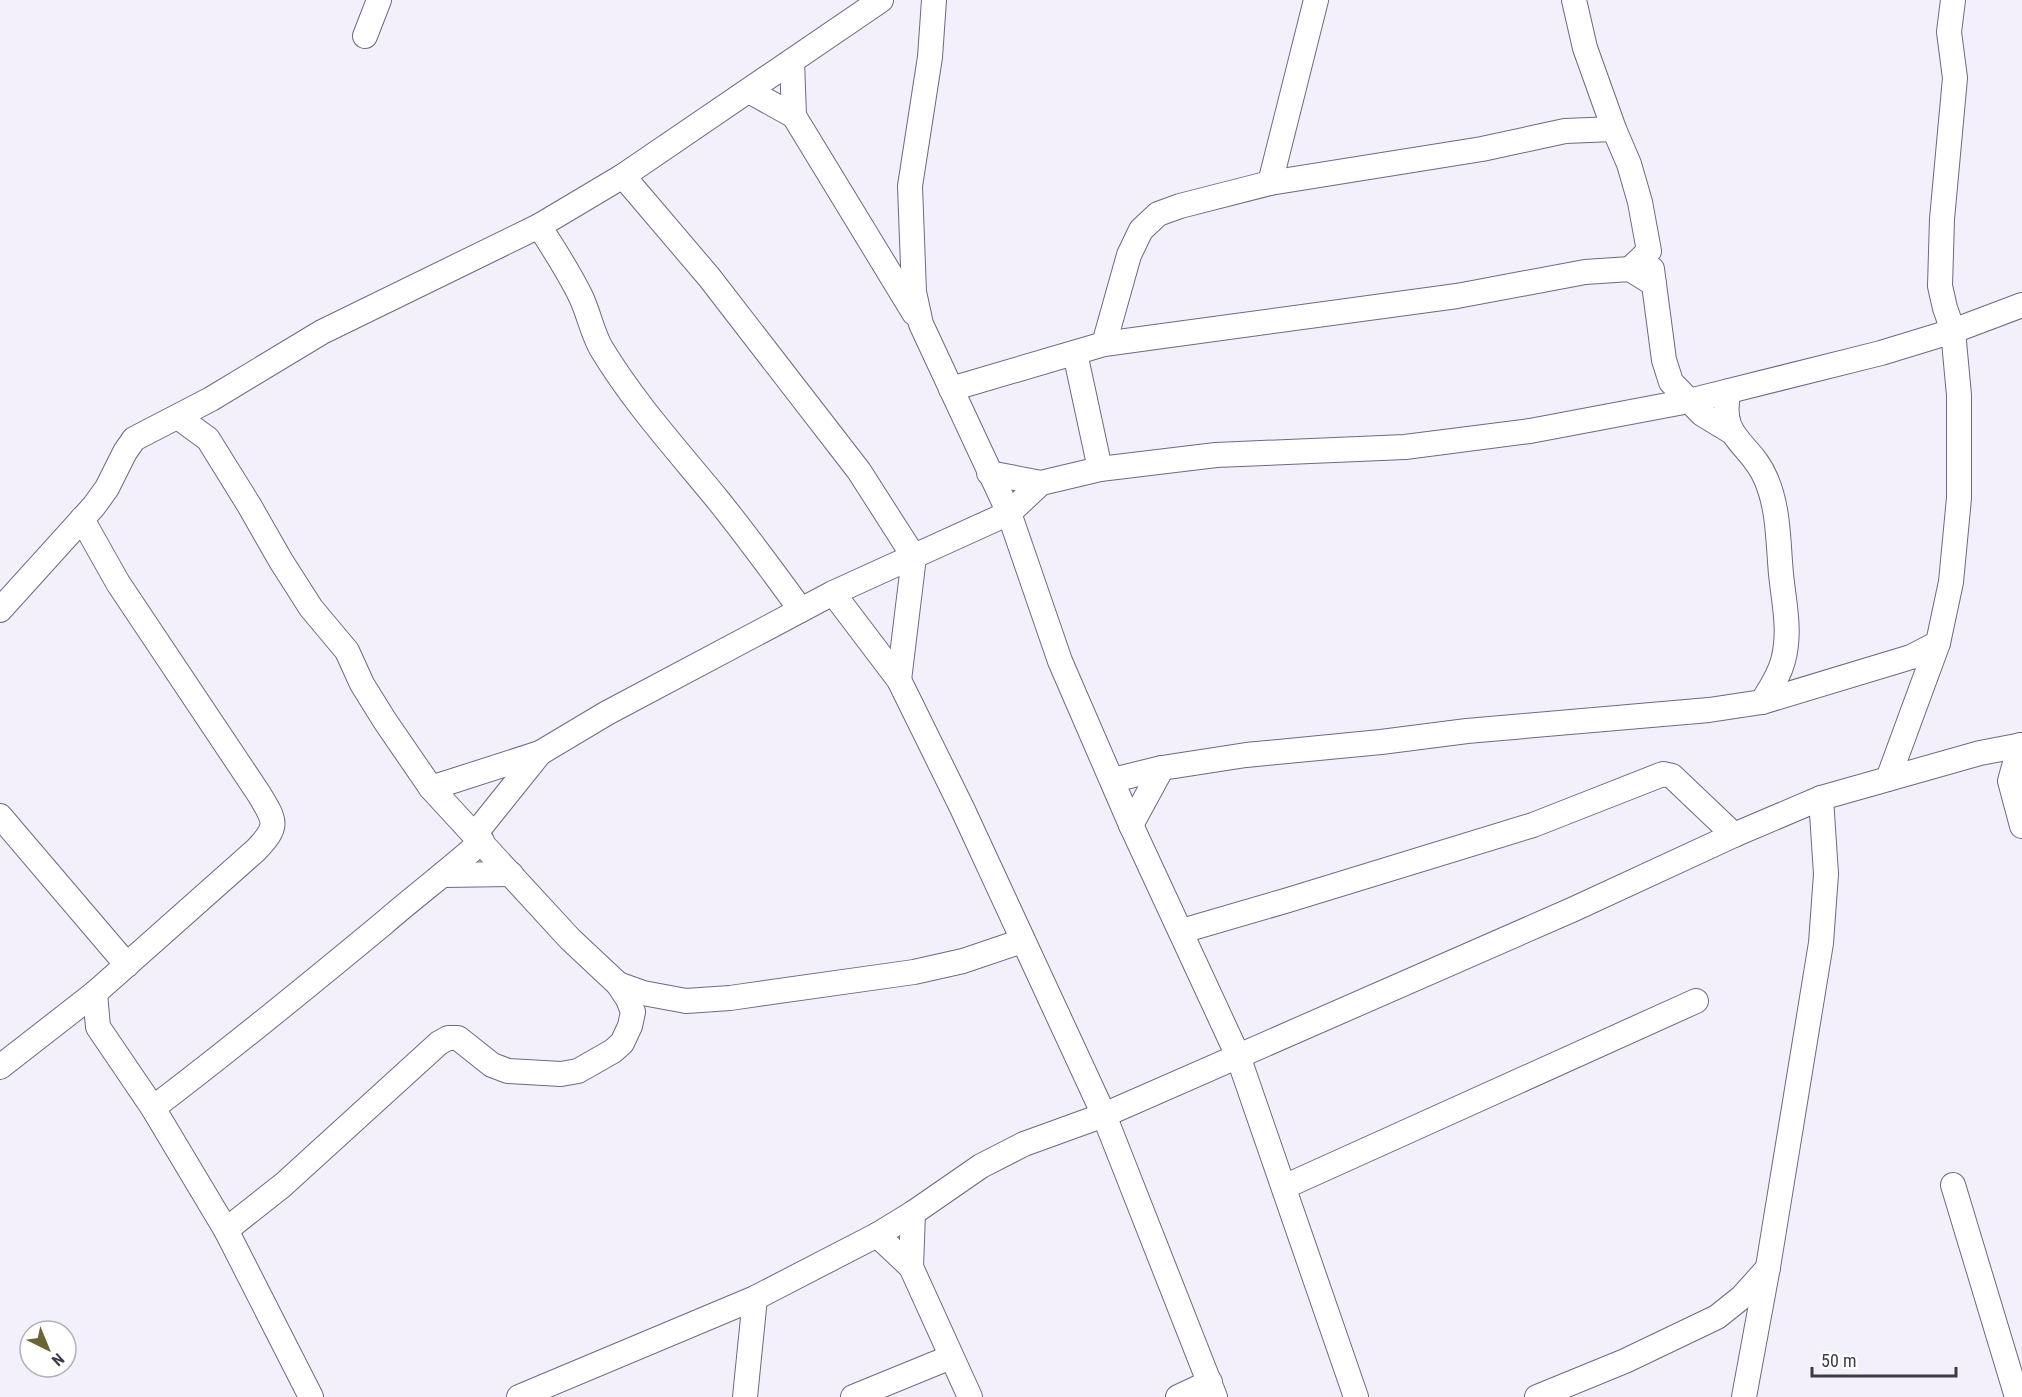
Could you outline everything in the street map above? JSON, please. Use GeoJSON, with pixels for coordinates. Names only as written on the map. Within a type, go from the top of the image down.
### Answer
{"type":"FeatureCollection","features":[{"type":"Feature","properties":{"kind":"street"},"geometry":{"type":"LineString","coordinates":[[365,36],[379,0]]}},
{"type":"Feature","properties":{"kind":"street"},"geometry":{"type":"LineString","coordinates":[[0,610],[94,506],[107,488],[134,439],[211,399],[322,332],[539,226],[623,176],[881,0]]}},
{"type":"Feature","properties":{"kind":"street"},"geometry":{"type":"LineString","coordinates":[[921,324],[914,292],[910,186],[930,57],[934,0]]}},
{"type":"Feature","properties":{"kind":"street"},"geometry":{"type":"LineString","coordinates":[[1270,183],[1316,0]]}},
{"type":"Feature","properties":{"kind":"street"},"geometry":{"type":"LineString","coordinates":[[1574,0],[1585,48],[1629,164],[1640,202],[1664,360],[1671,382],[1702,414],[1730,430],[1761,468],[1773,501],[1787,614],[1787,638],[1783,662],[1762,702]]}},
{"type":"Feature","properties":{"kind":"street"},"geometry":{"type":"LineString","coordinates":[[1888,779],[1919,665],[1938,644],[1951,582],[1959,498],[1959,395],[1953,331],[1945,308],[1941,286],[1941,219],[1955,78],[1949,32],[1953,0]]}},
{"type":"Feature","properties":{"kind":"street"},"geometry":{"type":"LineString","coordinates":[[792,61],[794,116]]}},
{"type":"Feature","properties":{"kind":"street"},"geometry":{"type":"LineString","coordinates":[[749,90],[794,116],[921,324],[1009,513],[1059,661],[1131,825],[1238,1056],[1356,1397]]}},
{"type":"Feature","properties":{"kind":"street"},"geometry":{"type":"LineString","coordinates":[[1104,344],[1129,255],[1141,230],[1158,214],[1180,206],[1270,183],[1482,149],[1565,131],[1614,129]]}},
{"type":"Feature","properties":{"kind":"street"},"geometry":{"type":"LineString","coordinates":[[623,176],[709,277],[860,471],[914,557],[899,680]]}},
{"type":"Feature","properties":{"kind":"street"},"geometry":{"type":"LineString","coordinates":[[539,226],[581,298],[589,315],[592,331],[602,349],[649,416],[732,517],[801,610]]}},
{"type":"Feature","properties":{"kind":"street"},"geometry":{"type":"LineString","coordinates":[[1629,269],[1649,251]]}},
{"type":"Feature","properties":{"kind":"street"},"geometry":{"type":"LineString","coordinates":[[951,389],[1104,344],[1456,296],[1585,273],[1629,269],[1654,284]]}},
{"type":"Feature","properties":{"kind":"street"},"geometry":{"type":"LineString","coordinates":[[989,473],[1041,483],[1100,469],[1216,455],[1405,447],[1530,431],[1689,401],[1881,353],[1953,331],[2022,305]]}},
{"type":"Feature","properties":{"kind":"street"},"geometry":{"type":"LineString","coordinates":[[1075,352],[1100,469]]}},
{"type":"Feature","properties":{"kind":"street"},"geometry":{"type":"LineString","coordinates":[[1729,391],[1725,406],[1730,430]]}},
{"type":"Feature","properties":{"kind":"street"},"geometry":{"type":"LineString","coordinates":[[208,439],[211,399]]}},
{"type":"Feature","properties":{"kind":"street"},"geometry":{"type":"LineString","coordinates":[[178,417],[208,439],[311,608],[347,651],[362,684],[384,721],[431,788],[570,939],[618,984],[633,1012],[630,1026],[622,1043],[578,1071],[561,1074],[508,1071],[492,1065],[458,1038],[448,1038],[439,1043],[283,1185],[226,1230]]}},
{"type":"Feature","properties":{"kind":"street"},"geometry":{"type":"LineString","coordinates":[[431,788],[540,753],[607,713],[833,593],[1009,513],[1041,483]]}},
{"type":"Feature","properties":{"kind":"street"},"geometry":{"type":"LineString","coordinates":[[0,1067],[95,993],[256,850],[270,835],[273,822],[269,811],[252,784],[117,583],[82,519]]}},
{"type":"Feature","properties":{"kind":"street"},"geometry":{"type":"LineString","coordinates":[[833,593],[899,680],[928,743],[962,808],[1104,1115],[1212,1389],[1178,1397]]}},
{"type":"Feature","properties":{"kind":"street"},"geometry":{"type":"LineString","coordinates":[[1113,780],[1162,768],[1246,755],[1381,742],[1467,730],[1709,710],[1762,702],[1919,665]]}},
{"type":"Feature","properties":{"kind":"street"},"geometry":{"type":"LineString","coordinates":[[519,1397],[755,1298],[877,1235],[981,1166],[1024,1144],[1104,1115],[1821,798],[1980,753],[2021,745],[2010,781],[2022,826]]}},
{"type":"Feature","properties":{"kind":"street"},"geometry":{"type":"LineString","coordinates":[[153,1108],[444,875],[478,838],[540,753]]}},
{"type":"Feature","properties":{"kind":"street"},"geometry":{"type":"LineString","coordinates":[[1980,753],[2010,781]]}},
{"type":"Feature","properties":{"kind":"street"},"geometry":{"type":"LineString","coordinates":[[1131,825],[1162,768]]}},
{"type":"Feature","properties":{"kind":"street"},"geometry":{"type":"LineString","coordinates":[[1182,931],[1285,902],[1533,825],[1663,774],[1672,776],[1734,835]]}},
{"type":"Feature","properties":{"kind":"street"},"geometry":{"type":"LineString","coordinates":[[1744,1397],[1768,1267],[1821,943],[1826,874],[1821,798]]}},
{"type":"Feature","properties":{"kind":"street"},"geometry":{"type":"LineString","coordinates":[[0,816],[127,965]]}},
{"type":"Feature","properties":{"kind":"street"},"geometry":{"type":"LineString","coordinates":[[444,875],[511,874]]}},
{"type":"Feature","properties":{"kind":"street"},"geometry":{"type":"LineString","coordinates":[[618,984],[643,993],[686,1001],[730,998],[914,972],[963,961],[1022,941]]}},
{"type":"Feature","properties":{"kind":"street"},"geometry":{"type":"LineString","coordinates":[[95,993],[98,1027],[153,1108],[226,1230],[311,1397]]}},
{"type":"Feature","properties":{"kind":"street"},"geometry":{"type":"LineString","coordinates":[[1284,1187],[1696,1001]]}},
{"type":"Feature","properties":{"kind":"street"},"geometry":{"type":"LineString","coordinates":[[69,1013],[98,1027]]}},
{"type":"Feature","properties":{"kind":"street"},"geometry":{"type":"LineString","coordinates":[[1953,1185],[2017,1397]]}},
{"type":"Feature","properties":{"kind":"street"},"geometry":{"type":"LineString","coordinates":[[911,1267],[913,1213]]}},
{"type":"Feature","properties":{"kind":"street"},"geometry":{"type":"LineString","coordinates":[[877,1235],[911,1267],[970,1397]]}},
{"type":"Feature","properties":{"kind":"street"},"geometry":{"type":"LineString","coordinates":[[1537,1397],[1625,1361],[1717,1317],[1742,1297],[1768,1267]]}},
{"type":"Feature","properties":{"kind":"street"},"geometry":{"type":"LineString","coordinates":[[745,1397],[755,1298]]}},
{"type":"Feature","properties":{"kind":"street"},"geometry":{"type":"LineString","coordinates":[[853,1397],[951,1357]]}}]}
